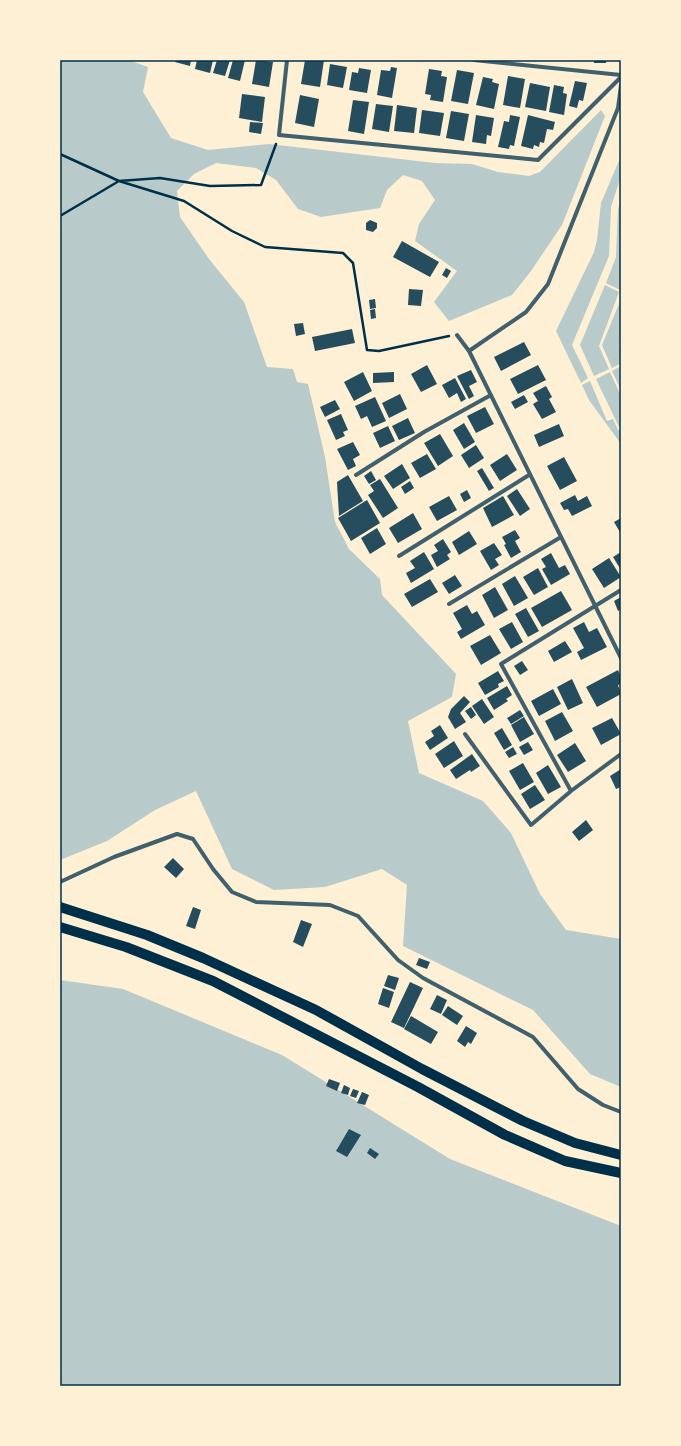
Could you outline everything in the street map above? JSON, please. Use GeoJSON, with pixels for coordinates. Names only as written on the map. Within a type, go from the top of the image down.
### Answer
{"type":"FeatureCollection","features":[{"type":"Feature","properties":{"kind":"main road"},"geometry":{"type":"LineString","coordinates":[[60,907],[147,935],[203,958],[316,1010],[422,1069],[523,1121],[575,1143],[621,1154]]}},
{"type":"Feature","properties":{"kind":"main road"},"geometry":{"type":"LineString","coordinates":[[60,927],[126,947],[213,981],[377,1065],[505,1135],[565,1161],[621,1173]]}},
{"type":"Feature","properties":{"kind":"street"},"geometry":{"type":"LineString","coordinates":[[287,60],[279,135],[538,160],[621,76]]}},
{"type":"Feature","properties":{"kind":"street"},"geometry":{"type":"LineString","coordinates":[[474,60],[621,76]]}},
{"type":"Feature","properties":{"kind":"street"},"geometry":{"type":"LineString","coordinates":[[469,351],[526,312],[548,284],[618,108],[621,85]]}},
{"type":"Feature","properties":{"kind":"street"},"geometry":{"type":"LineString","coordinates":[[457,334],[469,351],[529,475],[621,658]]}},
{"type":"Feature","properties":{"kind":"street"},"geometry":{"type":"LineString","coordinates":[[356,475],[424,432],[491,396]]}},
{"type":"Feature","properties":{"kind":"street"},"geometry":{"type":"LineString","coordinates":[[399,556],[529,475]]}},
{"type":"Feature","properties":{"kind":"street"},"geometry":{"type":"LineString","coordinates":[[449,604],[561,537]]}},
{"type":"Feature","properties":{"kind":"street"},"geometry":{"type":"LineString","coordinates":[[571,791],[501,664],[621,590]]}},
{"type":"Feature","properties":{"kind":"street"},"geometry":{"type":"LineString","coordinates":[[465,734],[531,825],[571,791],[621,754]]}},
{"type":"Feature","properties":{"kind":"street"},"geometry":{"type":"LineString","coordinates":[[60,882],[114,857],[177,834],[193,839],[213,869],[232,892],[256,902],[330,905],[358,916],[398,960],[423,978],[533,1037],[578,1089],[603,1105],[621,1112]]}},
{"type":"Feature","properties":{"kind":"path"},"geometry":{"type":"LineString","coordinates":[[60,216],[119,181],[160,178],[210,186],[261,185],[279,135]]}},
{"type":"Feature","properties":{"kind":"path"},"geometry":{"type":"LineString","coordinates":[[60,154],[119,181],[184,201],[232,231],[265,247],[342,253],[353,263],[367,350],[379,351],[457,334]]}},
{"type":"Feature","properties":{"kind":"shaded area"},"geometry":{"type":"Polygon","coordinates":[[[60,60],[128,60],[148,67],[143,92],[171,138],[208,150],[269,144],[435,163],[472,164],[498,172],[529,176],[540,172],[601,110],[605,116],[562,225],[531,271],[512,295],[449,321],[434,302],[457,271],[415,241],[419,224],[435,200],[422,181],[403,175],[387,190],[380,208],[321,217],[298,209],[276,180],[256,168],[216,163],[194,174],[177,191],[180,217],[209,259],[244,302],[267,367],[293,369],[297,382],[308,384],[325,457],[335,522],[349,549],[380,579],[382,595],[456,674],[452,697],[408,721],[419,773],[483,801],[511,833],[540,894],[566,930],[621,939],[621,1087],[590,1074],[533,1010],[403,946],[407,885],[382,869],[325,887],[274,890],[232,869],[196,791],[155,810],[107,841],[60,860],[60,60]]]}},
{"type":"Feature","properties":{"kind":"shaded area"},"geometry":{"type":"Polygon","coordinates":[[[621,156],[621,176],[611,207],[609,256],[572,345],[588,378],[581,383],[556,331],[594,252],[597,240],[601,203],[621,156]]]}},
{"type":"Feature","properties":{"kind":"shaded area"},"geometry":{"type":"Polygon","coordinates":[[[621,200],[620,290],[606,283],[616,257],[618,209],[621,200]]]}},
{"type":"Feature","properties":{"kind":"shaded area"},"geometry":{"type":"Polygon","coordinates":[[[605,285],[619,292],[599,346],[609,369],[594,376],[580,345],[605,285]]]}},
{"type":"Feature","properties":{"kind":"shaded area"},"geometry":{"type":"Polygon","coordinates":[[[621,299],[621,340],[619,345],[621,351],[621,363],[612,368],[602,345],[621,299]]]}},
{"type":"Feature","properties":{"kind":"shaded area"},"geometry":{"type":"Polygon","coordinates":[[[621,366],[621,390],[612,371],[621,366]]]}},
{"type":"Feature","properties":{"kind":"shaded area"},"geometry":{"type":"Polygon","coordinates":[[[610,372],[621,396],[621,426],[619,427],[596,379],[610,372]]]}},
{"type":"Feature","properties":{"kind":"shaded area"},"geometry":{"type":"Polygon","coordinates":[[[590,381],[607,421],[613,419],[618,430],[621,429],[621,444],[589,400],[582,385],[590,381]]]}},
{"type":"Feature","properties":{"kind":"shaded area"},"geometry":{"type":"Polygon","coordinates":[[[60,980],[123,989],[282,1055],[450,1159],[621,1226],[621,1386],[60,1386],[60,980]]]}},
{"type":"Feature","properties":{"kind":"building"},"geometry":{"type":"Polygon","coordinates":[[[176,60],[191,60],[190,66],[175,62],[176,60]]]}},
{"type":"Feature","properties":{"kind":"building"},"geometry":{"type":"Polygon","coordinates":[[[197,60],[213,60],[210,73],[195,69],[197,60]]]}},
{"type":"Feature","properties":{"kind":"building"},"geometry":{"type":"Polygon","coordinates":[[[217,60],[230,60],[225,76],[213,73],[217,60]]]}},
{"type":"Feature","properties":{"kind":"building"},"geometry":{"type":"Polygon","coordinates":[[[233,60],[245,60],[240,81],[228,78],[233,60]]]}},
{"type":"Feature","properties":{"kind":"building"},"geometry":{"type":"Polygon","coordinates":[[[256,60],[273,62],[269,87],[252,84],[256,60]]]}},
{"type":"Feature","properties":{"kind":"building"},"geometry":{"type":"Polygon","coordinates":[[[305,60],[324,60],[320,87],[301,84],[305,60]]]}},
{"type":"Feature","properties":{"kind":"building"},"geometry":{"type":"Polygon","coordinates":[[[594,60],[606,60],[606,63],[594,63],[594,60]]]}},
{"type":"Feature","properties":{"kind":"building"},"geometry":{"type":"Polygon","coordinates":[[[330,64],[347,67],[343,88],[327,85],[330,64]]]}},
{"type":"Feature","properties":{"kind":"building"},"geometry":{"type":"Polygon","coordinates":[[[391,67],[397,68],[392,98],[377,95],[381,70],[390,71],[391,67]]]}},
{"type":"Feature","properties":{"kind":"building"},"geometry":{"type":"Polygon","coordinates":[[[359,68],[371,70],[367,93],[349,90],[352,72],[358,73],[359,68]]]}},
{"type":"Feature","properties":{"kind":"building"},"geometry":{"type":"Polygon","coordinates":[[[429,69],[442,71],[441,76],[447,77],[443,102],[430,100],[431,95],[425,94],[429,69]]]}},
{"type":"Feature","properties":{"kind":"building"},"geometry":{"type":"Polygon","coordinates":[[[457,70],[474,73],[468,104],[451,101],[457,70]]]}},
{"type":"Feature","properties":{"kind":"building"},"geometry":{"type":"Polygon","coordinates":[[[508,76],[525,79],[520,108],[503,105],[508,76]]]}},
{"type":"Feature","properties":{"kind":"building"},"geometry":{"type":"Polygon","coordinates":[[[483,77],[493,79],[492,82],[499,84],[494,109],[476,105],[483,77]]]}},
{"type":"Feature","properties":{"kind":"building"},"geometry":{"type":"Polygon","coordinates":[[[575,81],[587,83],[583,101],[579,100],[577,108],[569,106],[575,81]]]}},
{"type":"Feature","properties":{"kind":"building"},"geometry":{"type":"Polygon","coordinates":[[[530,83],[550,87],[546,111],[525,107],[530,83]]]}},
{"type":"Feature","properties":{"kind":"building"},"geometry":{"type":"Polygon","coordinates":[[[554,85],[564,87],[563,93],[567,94],[564,115],[549,112],[554,85]]]}},
{"type":"Feature","properties":{"kind":"building"},"geometry":{"type":"Polygon","coordinates":[[[242,94],[265,97],[262,122],[239,118],[242,94]]]}},
{"type":"Feature","properties":{"kind":"building"},"geometry":{"type":"Polygon","coordinates":[[[300,95],[319,99],[314,127],[295,123],[300,95]]]}},
{"type":"Feature","properties":{"kind":"building"},"geometry":{"type":"Polygon","coordinates":[[[353,100],[369,102],[364,134],[348,131],[353,100]]]}},
{"type":"Feature","properties":{"kind":"building"},"geometry":{"type":"Polygon","coordinates":[[[376,104],[393,106],[389,132],[372,129],[376,104]]]}},
{"type":"Feature","properties":{"kind":"building"},"geometry":{"type":"Polygon","coordinates":[[[397,105],[417,108],[414,133],[394,131],[397,105]]]}},
{"type":"Feature","properties":{"kind":"building"},"geometry":{"type":"Polygon","coordinates":[[[422,110],[444,113],[440,136],[419,133],[422,110]]]}},
{"type":"Feature","properties":{"kind":"building"},"geometry":{"type":"Polygon","coordinates":[[[451,111],[469,114],[464,141],[446,138],[451,111]]]}},
{"type":"Feature","properties":{"kind":"building"},"geometry":{"type":"Polygon","coordinates":[[[476,115],[494,118],[491,136],[487,135],[486,144],[472,142],[476,115]]]}},
{"type":"Feature","properties":{"kind":"building"},"geometry":{"type":"Polygon","coordinates":[[[510,115],[520,117],[514,146],[510,145],[509,149],[498,147],[504,121],[509,122],[510,115]]]}},
{"type":"Feature","properties":{"kind":"building"},"geometry":{"type":"Polygon","coordinates":[[[528,115],[555,122],[553,130],[547,129],[544,143],[540,142],[539,147],[534,145],[533,149],[521,146],[528,115]]]}},
{"type":"Feature","properties":{"kind":"building"},"geometry":{"type":"Polygon","coordinates":[[[250,122],[263,123],[261,134],[249,132],[250,122]]]}},
{"type":"Feature","properties":{"kind":"building"},"geometry":{"type":"Polygon","coordinates":[[[370,220],[377,223],[377,228],[373,232],[366,230],[366,223],[370,220]]]}},
{"type":"Feature","properties":{"kind":"building"},"geometry":{"type":"Polygon","coordinates":[[[402,241],[439,262],[430,277],[393,257],[402,241]]]}},
{"type":"Feature","properties":{"kind":"building"},"geometry":{"type":"Polygon","coordinates":[[[446,268],[451,271],[447,278],[442,275],[446,268]]]}},
{"type":"Feature","properties":{"kind":"building"},"geometry":{"type":"Polygon","coordinates":[[[409,289],[423,290],[421,306],[408,305],[409,289]]]}},
{"type":"Feature","properties":{"kind":"building"},"geometry":{"type":"Polygon","coordinates":[[[375,299],[376,308],[370,309],[369,300],[375,299]]]}},
{"type":"Feature","properties":{"kind":"building"},"geometry":{"type":"Polygon","coordinates":[[[375,309],[376,318],[371,319],[370,310],[375,309]]]}},
{"type":"Feature","properties":{"kind":"building"},"geometry":{"type":"Polygon","coordinates":[[[303,323],[305,334],[296,336],[294,324],[303,323]]]}},
{"type":"Feature","properties":{"kind":"building"},"geometry":{"type":"Polygon","coordinates":[[[352,329],[355,343],[315,351],[312,337],[352,329]]]}},
{"type":"Feature","properties":{"kind":"building"},"geometry":{"type":"Polygon","coordinates":[[[524,342],[531,355],[501,371],[494,357],[524,342]]]}},
{"type":"Feature","properties":{"kind":"building"},"geometry":{"type":"Polygon","coordinates":[[[427,365],[437,384],[421,392],[411,374],[427,365]]]}},
{"type":"Feature","properties":{"kind":"building"},"geometry":{"type":"Polygon","coordinates":[[[538,365],[546,380],[518,394],[510,379],[538,365]]]}},
{"type":"Feature","properties":{"kind":"building"},"geometry":{"type":"Polygon","coordinates":[[[471,370],[477,382],[469,386],[474,396],[469,399],[457,376],[471,370]]]}},
{"type":"Feature","properties":{"kind":"building"},"geometry":{"type":"Polygon","coordinates":[[[363,372],[372,391],[354,401],[344,382],[363,372]]]}},
{"type":"Feature","properties":{"kind":"building"},"geometry":{"type":"Polygon","coordinates":[[[394,372],[394,382],[373,383],[373,373],[394,372]]]}},
{"type":"Feature","properties":{"kind":"building"},"geometry":{"type":"Polygon","coordinates":[[[455,378],[466,399],[461,402],[457,393],[449,398],[442,385],[455,378]]]}},
{"type":"Feature","properties":{"kind":"building"},"geometry":{"type":"Polygon","coordinates":[[[546,386],[552,397],[549,399],[556,412],[542,419],[533,404],[538,401],[533,393],[546,386]]]}},
{"type":"Feature","properties":{"kind":"building"},"geometry":{"type":"Polygon","coordinates":[[[400,394],[407,409],[389,418],[382,403],[400,394]]]}},
{"type":"Feature","properties":{"kind":"building"},"geometry":{"type":"Polygon","coordinates":[[[524,395],[528,402],[515,409],[511,402],[524,395]]]}},
{"type":"Feature","properties":{"kind":"building"},"geometry":{"type":"Polygon","coordinates":[[[375,397],[386,421],[372,427],[367,416],[361,419],[355,406],[375,397]]]}},
{"type":"Feature","properties":{"kind":"building"},"geometry":{"type":"Polygon","coordinates":[[[335,400],[340,409],[325,417],[320,407],[335,400]]]}},
{"type":"Feature","properties":{"kind":"building"},"geometry":{"type":"Polygon","coordinates":[[[485,407],[494,424],[476,433],[467,416],[485,407]]]}},
{"type":"Feature","properties":{"kind":"building"},"geometry":{"type":"Polygon","coordinates":[[[341,414],[348,430],[343,432],[345,436],[336,440],[327,420],[341,414]]]}},
{"type":"Feature","properties":{"kind":"building"},"geometry":{"type":"Polygon","coordinates":[[[408,418],[415,433],[399,440],[392,426],[408,418]]]}},
{"type":"Feature","properties":{"kind":"building"},"geometry":{"type":"Polygon","coordinates":[[[464,423],[475,442],[464,449],[453,430],[464,423]]]}},
{"type":"Feature","properties":{"kind":"building"},"geometry":{"type":"Polygon","coordinates":[[[559,424],[564,436],[539,447],[534,435],[559,424]]]}},
{"type":"Feature","properties":{"kind":"building"},"geometry":{"type":"Polygon","coordinates":[[[388,426],[395,441],[380,448],[373,433],[388,426]]]}},
{"type":"Feature","properties":{"kind":"building"},"geometry":{"type":"Polygon","coordinates":[[[440,434],[453,456],[438,466],[424,443],[440,434]]]}},
{"type":"Feature","properties":{"kind":"building"},"geometry":{"type":"Polygon","coordinates":[[[353,442],[360,455],[353,459],[356,466],[348,470],[337,449],[353,442]]]}},
{"type":"Feature","properties":{"kind":"building"},"geometry":{"type":"Polygon","coordinates":[[[476,445],[484,458],[469,468],[461,455],[476,445]]]}},
{"type":"Feature","properties":{"kind":"building"},"geometry":{"type":"Polygon","coordinates":[[[427,454],[436,469],[420,478],[411,463],[427,454]]]}},
{"type":"Feature","properties":{"kind":"building"},"geometry":{"type":"Polygon","coordinates":[[[507,454],[517,470],[500,481],[490,465],[507,454]]]}},
{"type":"Feature","properties":{"kind":"building"},"geometry":{"type":"Polygon","coordinates":[[[564,457],[577,481],[560,490],[547,466],[564,457]]]}},
{"type":"Feature","properties":{"kind":"building"},"geometry":{"type":"Polygon","coordinates":[[[402,464],[410,478],[393,489],[384,476],[402,464]]]}},
{"type":"Feature","properties":{"kind":"building"},"geometry":{"type":"Polygon","coordinates":[[[482,468],[494,488],[489,491],[477,471],[482,468]]]}},
{"type":"Feature","properties":{"kind":"building"},"geometry":{"type":"Polygon","coordinates":[[[371,471],[376,480],[369,484],[364,476],[371,471]]]}},
{"type":"Feature","properties":{"kind":"building"},"geometry":{"type":"Polygon","coordinates":[[[348,475],[363,501],[339,516],[337,482],[348,475]]]}},
{"type":"Feature","properties":{"kind":"building"},"geometry":{"type":"Polygon","coordinates":[[[380,479],[398,508],[383,518],[368,495],[374,491],[370,485],[380,479]]]}},
{"type":"Feature","properties":{"kind":"building"},"geometry":{"type":"Polygon","coordinates":[[[410,481],[414,488],[405,494],[401,487],[410,481]]]}},
{"type":"Feature","properties":{"kind":"building"},"geometry":{"type":"Polygon","coordinates":[[[517,489],[530,509],[520,516],[507,496],[517,489]]]}},
{"type":"Feature","properties":{"kind":"building"},"geometry":{"type":"Polygon","coordinates":[[[467,490],[471,498],[464,502],[460,494],[467,490]]]}},
{"type":"Feature","properties":{"kind":"building"},"geometry":{"type":"Polygon","coordinates":[[[575,495],[578,501],[587,496],[592,506],[572,516],[568,509],[564,510],[560,503],[575,495]]]}},
{"type":"Feature","properties":{"kind":"building"},"geometry":{"type":"Polygon","coordinates":[[[449,496],[457,510],[437,521],[429,507],[449,496]]]}},
{"type":"Feature","properties":{"kind":"building"},"geometry":{"type":"Polygon","coordinates":[[[503,496],[514,515],[492,527],[483,508],[503,496]]]}},
{"type":"Feature","properties":{"kind":"building"},"geometry":{"type":"Polygon","coordinates":[[[367,500],[380,523],[351,541],[338,518],[367,500]]]}},
{"type":"Feature","properties":{"kind":"building"},"geometry":{"type":"Polygon","coordinates":[[[413,513],[422,529],[398,543],[389,528],[413,513]]]}},
{"type":"Feature","properties":{"kind":"building"},"geometry":{"type":"Polygon","coordinates":[[[621,518],[621,534],[614,522],[621,518]]]}},
{"type":"Feature","properties":{"kind":"building"},"geometry":{"type":"Polygon","coordinates":[[[377,528],[386,544],[370,554],[361,538],[377,528]]]}},
{"type":"Feature","properties":{"kind":"building"},"geometry":{"type":"Polygon","coordinates":[[[515,530],[520,538],[515,541],[521,552],[511,558],[504,545],[506,544],[502,537],[515,530]]]}},
{"type":"Feature","properties":{"kind":"building"},"geometry":{"type":"Polygon","coordinates":[[[469,531],[477,544],[459,555],[452,542],[469,531]]]}},
{"type":"Feature","properties":{"kind":"building"},"geometry":{"type":"Polygon","coordinates":[[[443,539],[451,552],[447,555],[450,559],[437,567],[431,555],[438,551],[434,545],[443,539]]]}},
{"type":"Feature","properties":{"kind":"building"},"geometry":{"type":"Polygon","coordinates":[[[494,543],[502,555],[495,559],[499,565],[491,570],[480,551],[494,543]]]}},
{"type":"Feature","properties":{"kind":"building"},"geometry":{"type":"Polygon","coordinates":[[[424,552],[434,569],[411,583],[406,573],[415,568],[410,561],[424,552]]]}},
{"type":"Feature","properties":{"kind":"building"},"geometry":{"type":"Polygon","coordinates":[[[621,552],[621,570],[613,557],[621,552]]]}},
{"type":"Feature","properties":{"kind":"building"},"geometry":{"type":"Polygon","coordinates":[[[551,553],[559,568],[565,565],[570,574],[551,585],[542,569],[546,567],[541,559],[551,553]]]}},
{"type":"Feature","properties":{"kind":"building"},"geometry":{"type":"Polygon","coordinates":[[[609,558],[621,577],[604,588],[592,569],[609,558]]]}},
{"type":"Feature","properties":{"kind":"building"},"geometry":{"type":"Polygon","coordinates":[[[538,568],[548,587],[534,595],[523,577],[538,568]]]}},
{"type":"Feature","properties":{"kind":"building"},"geometry":{"type":"Polygon","coordinates":[[[455,575],[462,586],[449,594],[442,583],[455,575]]]}},
{"type":"Feature","properties":{"kind":"building"},"geometry":{"type":"Polygon","coordinates":[[[515,576],[528,598],[514,606],[502,584],[515,576]]]}},
{"type":"Feature","properties":{"kind":"building"},"geometry":{"type":"Polygon","coordinates":[[[430,579],[438,592],[412,607],[404,594],[430,579]]]}},
{"type":"Feature","properties":{"kind":"building"},"geometry":{"type":"Polygon","coordinates":[[[495,587],[508,610],[494,618],[482,595],[495,587]]]}},
{"type":"Feature","properties":{"kind":"building"},"geometry":{"type":"Polygon","coordinates":[[[561,591],[572,610],[542,627],[531,608],[561,591]]]}},
{"type":"Feature","properties":{"kind":"building"},"geometry":{"type":"Polygon","coordinates":[[[621,597],[621,609],[618,611],[614,601],[621,597]]]}},
{"type":"Feature","properties":{"kind":"building"},"geometry":{"type":"Polygon","coordinates":[[[467,605],[472,614],[477,611],[485,625],[461,639],[457,632],[462,629],[453,613],[467,605]]]}},
{"type":"Feature","properties":{"kind":"building"},"geometry":{"type":"Polygon","coordinates":[[[526,608],[539,631],[528,637],[515,614],[526,608]]]}},
{"type":"Feature","properties":{"kind":"building"},"geometry":{"type":"Polygon","coordinates":[[[512,622],[523,642],[511,649],[499,629],[512,622]]]}},
{"type":"Feature","properties":{"kind":"building"},"geometry":{"type":"Polygon","coordinates":[[[584,622],[589,632],[597,628],[607,647],[581,660],[577,652],[584,648],[573,628],[584,622]]]}},
{"type":"Feature","properties":{"kind":"building"},"geometry":{"type":"Polygon","coordinates":[[[490,635],[501,653],[481,665],[470,646],[490,635]]]}},
{"type":"Feature","properties":{"kind":"building"},"geometry":{"type":"Polygon","coordinates":[[[565,641],[572,652],[554,662],[548,651],[565,641]]]}},
{"type":"Feature","properties":{"kind":"building"},"geometry":{"type":"Polygon","coordinates":[[[522,661],[528,670],[520,675],[514,666],[522,661]]]}},
{"type":"Feature","properties":{"kind":"building"},"geometry":{"type":"Polygon","coordinates":[[[618,670],[621,677],[621,684],[618,685],[621,694],[597,707],[586,687],[618,670]]]}},
{"type":"Feature","properties":{"kind":"building"},"geometry":{"type":"Polygon","coordinates":[[[498,671],[504,681],[498,684],[499,687],[485,695],[478,683],[498,671]]]}},
{"type":"Feature","properties":{"kind":"building"},"geometry":{"type":"Polygon","coordinates":[[[572,679],[583,703],[568,710],[557,687],[572,679]]]}},
{"type":"Feature","properties":{"kind":"building"},"geometry":{"type":"Polygon","coordinates":[[[507,686],[512,695],[506,699],[508,701],[494,710],[487,698],[507,686]]]}},
{"type":"Feature","properties":{"kind":"building"},"geometry":{"type":"Polygon","coordinates":[[[553,689],[561,704],[539,716],[531,701],[553,689]]]}},
{"type":"Feature","properties":{"kind":"building"},"geometry":{"type":"Polygon","coordinates":[[[464,696],[470,702],[460,713],[466,722],[455,729],[448,717],[451,709],[464,696]]]}},
{"type":"Feature","properties":{"kind":"building"},"geometry":{"type":"Polygon","coordinates":[[[482,699],[494,717],[484,724],[472,706],[482,699]]]}},
{"type":"Feature","properties":{"kind":"building"},"geometry":{"type":"Polygon","coordinates":[[[471,707],[476,715],[471,719],[465,711],[471,707]]]}},
{"type":"Feature","properties":{"kind":"building"},"geometry":{"type":"Polygon","coordinates":[[[520,710],[524,716],[511,724],[507,718],[520,710]]]}},
{"type":"Feature","properties":{"kind":"building"},"geometry":{"type":"Polygon","coordinates":[[[562,712],[573,731],[555,741],[545,721],[562,712]]]}},
{"type":"Feature","properties":{"kind":"building"},"geometry":{"type":"Polygon","coordinates":[[[524,717],[534,734],[520,742],[511,725],[524,717]]]}},
{"type":"Feature","properties":{"kind":"building"},"geometry":{"type":"Polygon","coordinates":[[[612,718],[621,734],[601,745],[592,728],[612,718]]]}},
{"type":"Feature","properties":{"kind":"building"},"geometry":{"type":"Polygon","coordinates":[[[440,725],[448,738],[430,750],[425,742],[434,736],[431,731],[440,725]]]}},
{"type":"Feature","properties":{"kind":"building"},"geometry":{"type":"Polygon","coordinates":[[[502,728],[512,745],[504,750],[494,733],[502,728]]]}},
{"type":"Feature","properties":{"kind":"building"},"geometry":{"type":"Polygon","coordinates":[[[454,741],[463,756],[444,768],[435,754],[454,741]]]}},
{"type":"Feature","properties":{"kind":"building"},"geometry":{"type":"Polygon","coordinates":[[[528,742],[533,750],[524,755],[519,747],[528,742]]]}},
{"type":"Feature","properties":{"kind":"building"},"geometry":{"type":"Polygon","coordinates":[[[575,743],[586,761],[568,772],[557,755],[575,743]]]}},
{"type":"Feature","properties":{"kind":"building"},"geometry":{"type":"Polygon","coordinates":[[[513,747],[517,754],[509,758],[505,752],[513,747]]]}},
{"type":"Feature","properties":{"kind":"building"},"geometry":{"type":"Polygon","coordinates":[[[472,754],[480,766],[471,772],[470,770],[456,779],[450,770],[472,754]]]}},
{"type":"Feature","properties":{"kind":"building"},"geometry":{"type":"Polygon","coordinates":[[[523,763],[534,782],[520,790],[509,771],[523,763]]]}},
{"type":"Feature","properties":{"kind":"building"},"geometry":{"type":"Polygon","coordinates":[[[548,765],[561,787],[548,794],[536,773],[548,765]]]}},
{"type":"Feature","properties":{"kind":"building"},"geometry":{"type":"Polygon","coordinates":[[[621,769],[621,787],[616,789],[610,776],[621,769]]]}},
{"type":"Feature","properties":{"kind":"building"},"geometry":{"type":"Polygon","coordinates":[[[535,785],[545,800],[530,809],[521,794],[535,785]]]}},
{"type":"Feature","properties":{"kind":"building"},"geometry":{"type":"Polygon","coordinates":[[[586,820],[593,830],[579,841],[572,832],[586,820]]]}},
{"type":"Feature","properties":{"kind":"building"},"geometry":{"type":"Polygon","coordinates":[[[173,858],[184,869],[176,878],[164,867],[173,858]]]}},
{"type":"Feature","properties":{"kind":"building"},"geometry":{"type":"Polygon","coordinates":[[[193,907],[201,910],[195,929],[186,926],[193,907]]]}},
{"type":"Feature","properties":{"kind":"building"},"geometry":{"type":"Polygon","coordinates":[[[301,920],[312,924],[303,947],[293,942],[301,920]]]}},
{"type":"Feature","properties":{"kind":"building"},"geometry":{"type":"Polygon","coordinates":[[[419,958],[430,962],[427,969],[416,965],[419,958]]]}},
{"type":"Feature","properties":{"kind":"building"},"geometry":{"type":"Polygon","coordinates":[[[388,975],[399,978],[395,990],[384,986],[388,975]]]}},
{"type":"Feature","properties":{"kind":"building"},"geometry":{"type":"Polygon","coordinates":[[[410,982],[423,988],[404,1028],[391,1022],[410,982]]]}},
{"type":"Feature","properties":{"kind":"building"},"geometry":{"type":"Polygon","coordinates":[[[383,988],[394,992],[389,1008],[378,1004],[383,988]]]}},
{"type":"Feature","properties":{"kind":"building"},"geometry":{"type":"Polygon","coordinates":[[[437,995],[447,1000],[441,1014],[430,1009],[437,995]]]}},
{"type":"Feature","properties":{"kind":"building"},"geometry":{"type":"Polygon","coordinates":[[[448,1006],[463,1016],[457,1025],[442,1015],[448,1006]]]}},
{"type":"Feature","properties":{"kind":"building"},"geometry":{"type":"Polygon","coordinates":[[[411,1016],[438,1032],[431,1044],[404,1029],[411,1016]]]}},
{"type":"Feature","properties":{"kind":"building"},"geometry":{"type":"Polygon","coordinates":[[[466,1026],[477,1033],[471,1044],[468,1042],[465,1047],[457,1041],[466,1026]]]}},
{"type":"Feature","properties":{"kind":"building"},"geometry":{"type":"Polygon","coordinates":[[[329,1079],[340,1083],[337,1091],[326,1086],[329,1079]]]}},
{"type":"Feature","properties":{"kind":"building"},"geometry":{"type":"Polygon","coordinates":[[[344,1085],[350,1088],[348,1095],[341,1093],[344,1085]]]}},
{"type":"Feature","properties":{"kind":"building"},"geometry":{"type":"Polygon","coordinates":[[[353,1089],[359,1091],[356,1098],[350,1096],[353,1089]]]}},
{"type":"Feature","properties":{"kind":"building"},"geometry":{"type":"Polygon","coordinates":[[[362,1092],[369,1095],[365,1105],[357,1103],[362,1092]]]}},
{"type":"Feature","properties":{"kind":"building"},"geometry":{"type":"Polygon","coordinates":[[[349,1129],[361,1135],[347,1157],[336,1151],[349,1129]]]}},
{"type":"Feature","properties":{"kind":"building"},"geometry":{"type":"Polygon","coordinates":[[[370,1148],[379,1154],[375,1159],[367,1153],[370,1148]]]}}]}
